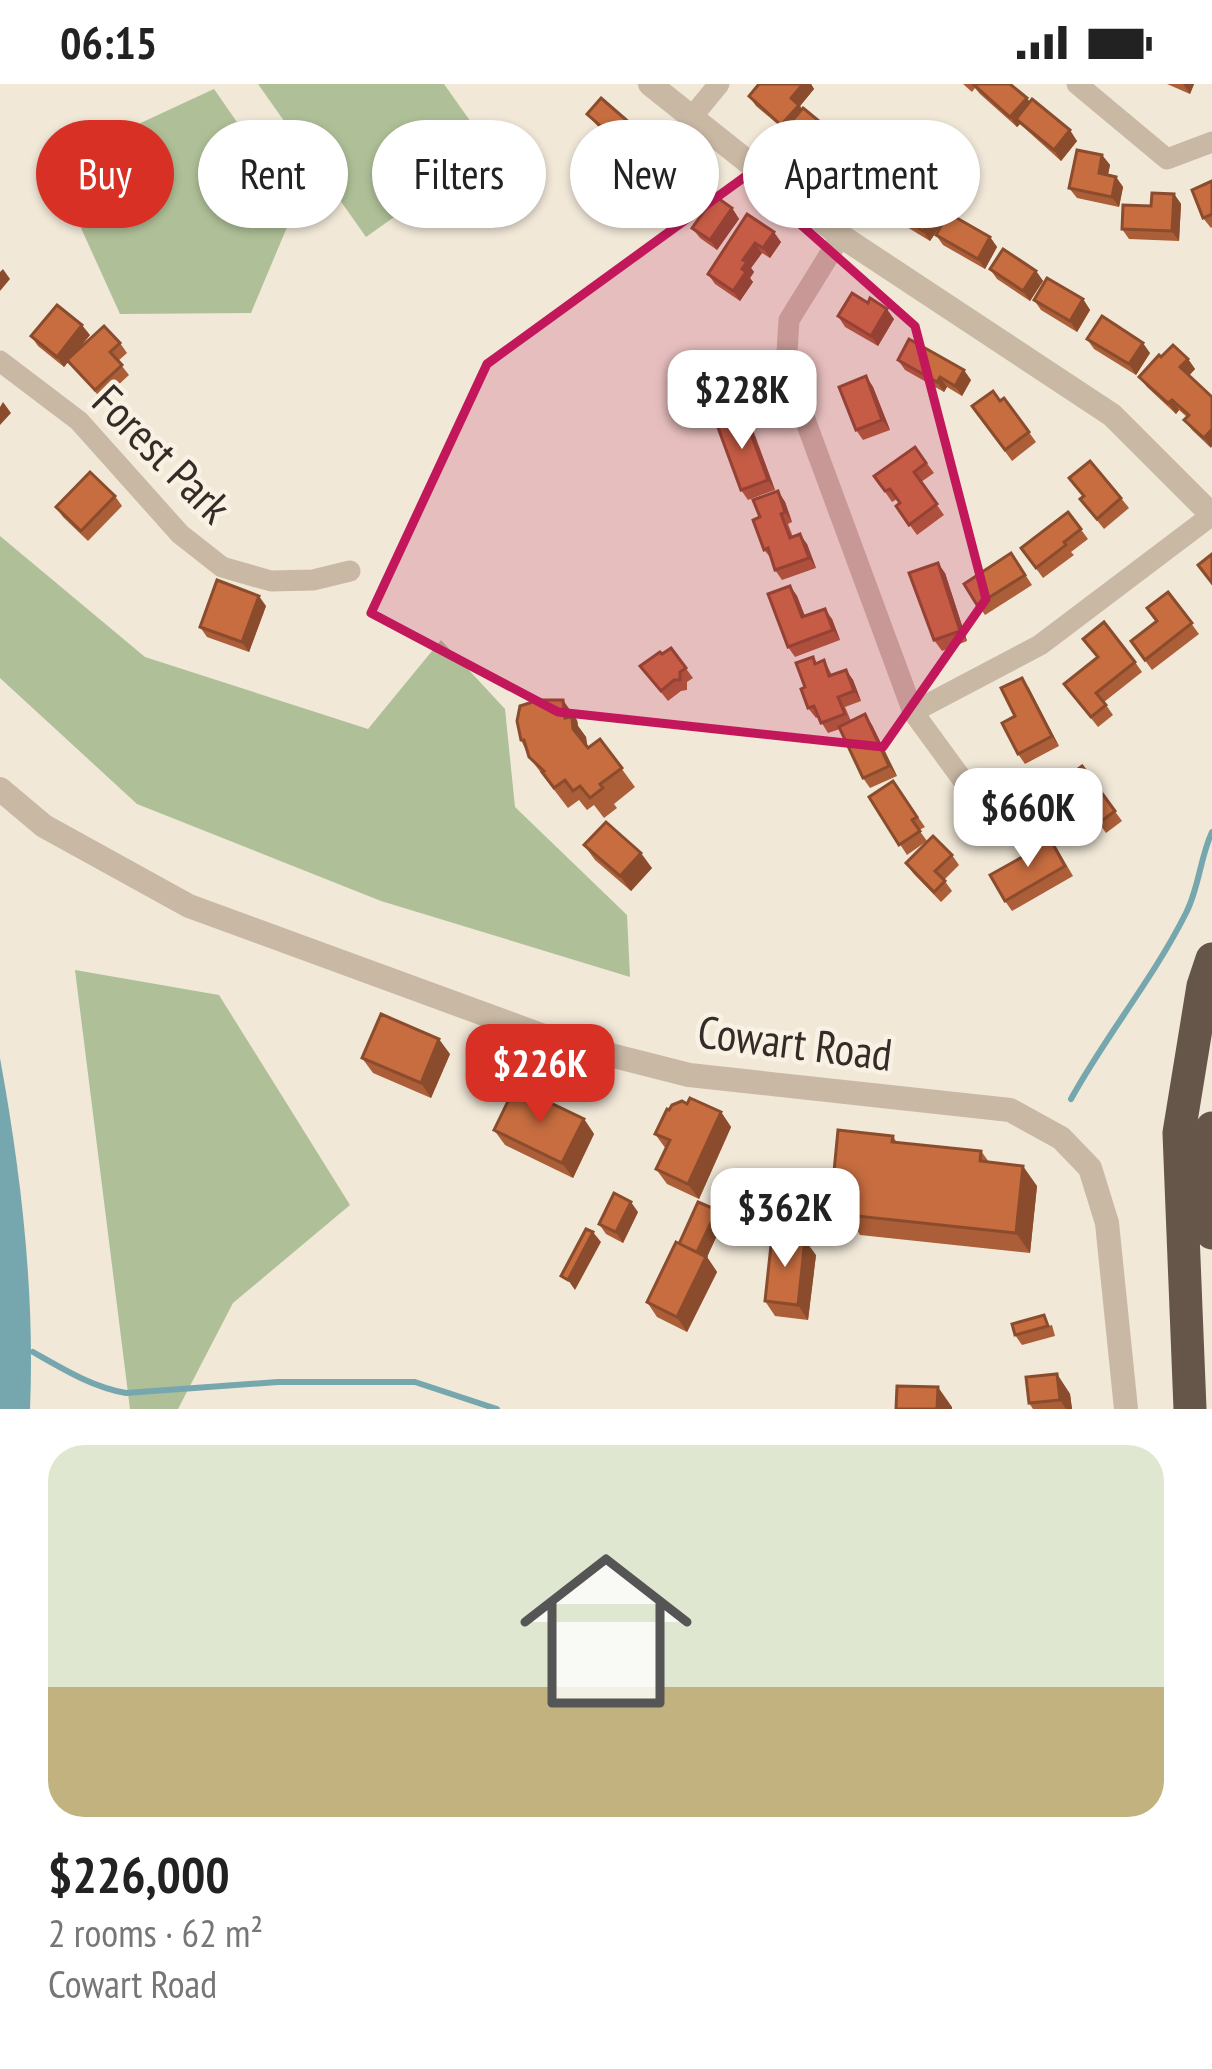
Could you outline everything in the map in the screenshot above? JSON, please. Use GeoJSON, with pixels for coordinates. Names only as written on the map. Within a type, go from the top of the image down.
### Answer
{"type":"FeatureCollection","features":[{"type":"Feature","properties":{"kind":"highway"},"geometry":{"type":"LineString","coordinates":[[1190,1409],[1179,1133],[1203,986],[1212,959]]}},
{"type":"Feature","properties":{"kind":"highway"},"geometry":{"type":"LineString","coordinates":[[1212,1128],[1208,1149],[1212,1233]]}},
{"type":"Feature","properties":{"kind":"street"},"geometry":{"type":"LineString","coordinates":[[650,84],[841,236],[1112,415],[1212,515],[1040,645],[913,712]]}},
{"type":"Feature","properties":{"kind":"street"},"geometry":{"type":"LineString","coordinates":[[691,118],[719,84]]}},
{"type":"Feature","properties":{"kind":"street"},"geometry":{"type":"LineString","coordinates":[[1077,84],[1167,159],[1212,142]]}},
{"type":"Feature","properties":{"kind":"street"},"geometry":{"type":"LineString","coordinates":[[841,236],[789,320],[786,368],[913,712],[992,820]]}},
{"type":"Feature","properties":{"kind":"street","name":"Forest Park"},"geometry":{"type":"LineString","coordinates":[[0,361],[80,421],[180,534],[222,567],[271,581],[313,580],[350,571]]}},
{"type":"Feature","properties":{"kind":"street","name":"Cowart Road"},"geometry":{"type":"LineString","coordinates":[[0,789],[44,826],[190,906],[563,1043],[688,1075],[1010,1110],[1061,1138],[1090,1168],[1107,1223],[1126,1409]]}},
{"type":"Feature","properties":{"kind":"highlighted area"},"geometry":{"type":"Polygon","coordinates":[[[746,176],[915,326],[986,599],[883,747],[558,712],[371,613],[487,364],[746,176]]]}},
{"type":"Feature","properties":{"kind":"green space"},"geometry":{"type":"Polygon","coordinates":[[[258,84],[444,84],[469,120],[372,120],[372,228],[379,228],[366,237],[348,212],[348,120],[283,120],[258,84]]]}},
{"type":"Feature","properties":{"kind":"green space"},"geometry":{"type":"Polygon","coordinates":[[[214,89],[236,120],[198,120],[198,228],[287,228],[251,313],[120,314],[81,228],[174,228],[174,120],[147,120],[214,89]]]}},
{"type":"Feature","properties":{"kind":"green space"},"geometry":{"type":"Polygon","coordinates":[[[0,536],[145,657],[368,729],[441,640],[505,709],[515,807],[627,915],[630,977],[381,901],[137,804],[0,678],[0,536]]]}},
{"type":"Feature","properties":{"kind":"green space"},"geometry":{"type":"Polygon","coordinates":[[[75,970],[219,995],[350,1205],[233,1303],[178,1409],[130,1409],[75,970]]]}},
{"type":"Feature","properties":{"kind":"water"},"geometry":{"type":"Polygon","coordinates":[[[0,1058],[25,1233],[30,1409],[0,1409],[0,1058]]]}},
{"type":"Feature","properties":{"kind":"building"},"geometry":{"type":"Polygon","coordinates":[[[759,84],[803,84],[791,98],[799,105],[786,120],[775,120],[749,96],[759,84]]]}},
{"type":"Feature","properties":{"kind":"building"},"geometry":{"type":"Polygon","coordinates":[[[973,84],[1010,84],[1027,98],[1010,117],[973,84]]]}},
{"type":"Feature","properties":{"kind":"building"},"geometry":{"type":"Polygon","coordinates":[[[601,98],[626,120],[594,120],[587,114],[601,98]]]}},
{"type":"Feature","properties":{"kind":"building"},"geometry":{"type":"Polygon","coordinates":[[[1032,99],[1070,130],[1054,150],[1016,119],[1032,99]]]}},
{"type":"Feature","properties":{"kind":"building"},"geometry":{"type":"Polygon","coordinates":[[[803,108],[818,120],[793,120],[803,108]]]}},
{"type":"Feature","properties":{"kind":"building"},"geometry":{"type":"Polygon","coordinates":[[[1077,150],[1102,155],[1099,173],[1116,177],[1112,197],[1069,188],[1077,150]]]}},
{"type":"Feature","properties":{"kind":"building"},"geometry":{"type":"Polygon","coordinates":[[[1212,181],[1212,214],[1203,218],[1192,190],[1212,181]]]}},
{"type":"Feature","properties":{"kind":"building"},"geometry":{"type":"Polygon","coordinates":[[[1152,193],[1174,194],[1172,231],[1122,229],[1123,205],[1151,206],[1152,193]]]}},
{"type":"Feature","properties":{"kind":"building"},"geometry":{"type":"Polygon","coordinates":[[[719,199],[732,208],[719,227],[719,199]]]}},
{"type":"Feature","properties":{"kind":"building"},"geometry":{"type":"Polygon","coordinates":[[[743,220],[743,228],[774,232],[763,248],[755,243],[743,260],[746,272],[733,291],[708,274],[743,220]]]}},
{"type":"Feature","properties":{"kind":"building"},"geometry":{"type":"Polygon","coordinates":[[[692,228],[718,228],[710,240],[692,228]]]}},
{"type":"Feature","properties":{"kind":"building"},"geometry":{"type":"Polygon","coordinates":[[[940,228],[974,228],[990,237],[978,259],[936,235],[940,228]]]}},
{"type":"Feature","properties":{"kind":"building"},"geometry":{"type":"Polygon","coordinates":[[[1003,249],[1036,271],[1023,291],[990,269],[1003,249]]]}},
{"type":"Feature","properties":{"kind":"building"},"geometry":{"type":"Polygon","coordinates":[[[1047,278],[1083,299],[1070,321],[1034,300],[1047,278]]]}},
{"type":"Feature","properties":{"kind":"building"},"geometry":{"type":"Polygon","coordinates":[[[852,293],[887,309],[871,336],[838,316],[852,293]]]}},
{"type":"Feature","properties":{"kind":"building"},"geometry":{"type":"Polygon","coordinates":[[[57,305],[82,325],[57,357],[31,336],[57,305]]]}},
{"type":"Feature","properties":{"kind":"building"},"geometry":{"type":"Polygon","coordinates":[[[1102,316],[1143,343],[1129,364],[1087,339],[1102,316]]]}},
{"type":"Feature","properties":{"kind":"building"},"geometry":{"type":"Polygon","coordinates":[[[104,326],[120,343],[110,352],[122,365],[95,390],[67,360],[104,326]]]}},
{"type":"Feature","properties":{"kind":"building"},"geometry":{"type":"Polygon","coordinates":[[[909,339],[964,370],[955,386],[940,377],[937,382],[898,360],[909,339]]]}},
{"type":"Feature","properties":{"kind":"building"},"geometry":{"type":"Polygon","coordinates":[[[1173,345],[1188,359],[1180,367],[1212,397],[1212,429],[1204,438],[1184,420],[1189,415],[1139,377],[1173,345]]]}},
{"type":"Feature","properties":{"kind":"building"},"geometry":{"type":"Polygon","coordinates":[[[728,360],[736,385],[710,394],[716,411],[694,418],[680,376],[728,360]]]}},
{"type":"Feature","properties":{"kind":"building"},"geometry":{"type":"Polygon","coordinates":[[[866,376],[882,420],[856,430],[839,387],[866,376]]]}},
{"type":"Feature","properties":{"kind":"building"},"geometry":{"type":"Polygon","coordinates":[[[993,391],[1000,401],[1004,398],[1029,432],[1005,450],[972,406],[993,391]]]}},
{"type":"Feature","properties":{"kind":"building"},"geometry":{"type":"Polygon","coordinates":[[[744,415],[768,480],[741,490],[717,425],[744,415]]]}},
{"type":"Feature","properties":{"kind":"building"},"geometry":{"type":"Polygon","coordinates":[[[915,447],[926,463],[914,472],[937,504],[909,525],[890,489],[885,491],[874,476],[915,447]]]}},
{"type":"Feature","properties":{"kind":"building"},"geometry":{"type":"Polygon","coordinates":[[[1090,461],[1121,498],[1097,519],[1069,478],[1090,461]]]}},
{"type":"Feature","properties":{"kind":"building"},"geometry":{"type":"Polygon","coordinates":[[[90,472],[115,496],[81,531],[56,507],[90,472]]]}},
{"type":"Feature","properties":{"kind":"building"},"geometry":{"type":"Polygon","coordinates":[[[778,491],[790,538],[800,534],[809,558],[775,570],[753,520],[760,517],[753,500],[778,491]]]}},
{"type":"Feature","properties":{"kind":"building"},"geometry":{"type":"Polygon","coordinates":[[[1068,512],[1081,529],[1036,568],[1021,548],[1068,512]]]}},
{"type":"Feature","properties":{"kind":"building"},"geometry":{"type":"Polygon","coordinates":[[[1011,553],[1025,575],[977,605],[964,584],[1011,553]]]}},
{"type":"Feature","properties":{"kind":"building"},"geometry":{"type":"Polygon","coordinates":[[[1212,554],[1212,583],[1198,565],[1212,554]]]}},
{"type":"Feature","properties":{"kind":"building"},"geometry":{"type":"Polygon","coordinates":[[[938,563],[960,631],[934,640],[909,573],[938,563]]]}},
{"type":"Feature","properties":{"kind":"building"},"geometry":{"type":"Polygon","coordinates":[[[217,580],[259,596],[242,642],[200,627],[217,580]]]}},
{"type":"Feature","properties":{"kind":"building"},"geometry":{"type":"Polygon","coordinates":[[[790,586],[802,617],[825,609],[833,630],[788,647],[768,594],[790,586]]]}},
{"type":"Feature","properties":{"kind":"building"},"geometry":{"type":"Polygon","coordinates":[[[1168,592],[1192,623],[1145,660],[1131,641],[1157,621],[1147,608],[1168,592]]]}},
{"type":"Feature","properties":{"kind":"building"},"geometry":{"type":"Polygon","coordinates":[[[1104,622],[1135,662],[1096,693],[1106,705],[1091,717],[1064,684],[1098,657],[1083,639],[1104,622]]]}},
{"type":"Feature","properties":{"kind":"building"},"geometry":{"type":"Polygon","coordinates":[[[671,648],[686,668],[680,680],[661,691],[640,666],[671,648]]]}},
{"type":"Feature","properties":{"kind":"building"},"geometry":{"type":"Polygon","coordinates":[[[813,657],[815,664],[824,660],[829,676],[846,670],[854,691],[838,697],[845,714],[821,723],[814,706],[808,708],[796,663],[813,657]]]}},
{"type":"Feature","properties":{"kind":"building"},"geometry":{"type":"Polygon","coordinates":[[[1022,678],[1052,736],[1018,754],[1002,723],[1015,716],[1001,688],[1022,678]]]}},
{"type":"Feature","properties":{"kind":"building"},"geometry":{"type":"Polygon","coordinates":[[[563,700],[565,718],[572,717],[573,729],[588,748],[600,739],[622,768],[590,798],[580,786],[573,791],[565,780],[554,788],[529,757],[517,721],[520,706],[563,700]]]}},
{"type":"Feature","properties":{"kind":"building"},"geometry":{"type":"Polygon","coordinates":[[[865,714],[889,766],[863,778],[839,727],[865,714]]]}},
{"type":"Feature","properties":{"kind":"building"},"geometry":{"type":"Polygon","coordinates":[[[1082,766],[1115,811],[1099,823],[1092,812],[1084,818],[1089,824],[1077,833],[1063,815],[1077,805],[1060,782],[1082,766]]]}},
{"type":"Feature","properties":{"kind":"building"},"geometry":{"type":"Polygon","coordinates":[[[893,781],[917,817],[912,820],[920,831],[899,845],[869,797],[893,781]]]}},
{"type":"Feature","properties":{"kind":"building"},"geometry":{"type":"Polygon","coordinates":[[[606,822],[641,853],[620,876],[584,845],[606,822]]]}},
{"type":"Feature","properties":{"kind":"building"},"geometry":{"type":"Polygon","coordinates":[[[933,836],[952,855],[935,871],[945,881],[934,892],[906,863],[933,836]]]}},
{"type":"Feature","properties":{"kind":"building"},"geometry":{"type":"Polygon","coordinates":[[[1049,837],[1065,866],[1005,901],[990,875],[1049,837]]]}},
{"type":"Feature","properties":{"kind":"building"},"geometry":{"type":"Polygon","coordinates":[[[381,1014],[439,1039],[421,1083],[362,1058],[381,1014]]]}},
{"type":"Feature","properties":{"kind":"building"},"geometry":{"type":"Polygon","coordinates":[[[512,1093],[533,1103],[536,1096],[584,1119],[562,1163],[494,1130],[512,1093]]]}},
{"type":"Feature","properties":{"kind":"building"},"geometry":{"type":"Polygon","coordinates":[[[690,1098],[721,1112],[688,1184],[656,1169],[670,1140],[655,1134],[667,1109],[682,1101],[687,1104],[690,1098]]]}},
{"type":"Feature","properties":{"kind":"building"},"geometry":{"type":"Polygon","coordinates":[[[838,1130],[893,1136],[892,1142],[981,1151],[980,1161],[1023,1166],[1016,1233],[847,1215],[847,1210],[836,1209],[839,1182],[833,1182],[838,1130]]]}},
{"type":"Feature","properties":{"kind":"building"},"geometry":{"type":"Polygon","coordinates":[[[614,1193],[631,1202],[616,1232],[599,1224],[614,1193]]]}},
{"type":"Feature","properties":{"kind":"building"},"geometry":{"type":"Polygon","coordinates":[[[698,1202],[717,1210],[697,1252],[679,1244],[698,1202]]]}},
{"type":"Feature","properties":{"kind":"building"},"geometry":{"type":"Polygon","coordinates":[[[586,1229],[593,1232],[568,1280],[561,1276],[586,1229]]]}},
{"type":"Feature","properties":{"kind":"building"},"geometry":{"type":"Polygon","coordinates":[[[772,1236],[805,1240],[798,1305],[765,1301],[772,1236]]]}},
{"type":"Feature","properties":{"kind":"building"},"geometry":{"type":"Polygon","coordinates":[[[676,1242],[706,1257],[677,1317],[647,1302],[676,1242]]]}},
{"type":"Feature","properties":{"kind":"building"},"geometry":{"type":"Polygon","coordinates":[[[1044,1315],[1048,1326],[1015,1335],[1012,1324],[1044,1315]]]}},
{"type":"Feature","properties":{"kind":"building"},"geometry":{"type":"Polygon","coordinates":[[[1057,1374],[1060,1400],[1029,1403],[1026,1377],[1057,1374]]]}},
{"type":"Feature","properties":{"kind":"building"},"geometry":{"type":"Polygon","coordinates":[[[897,1386],[938,1387],[937,1409],[896,1409],[897,1386]]]}},
{"type":"Feature","properties":{"kind":"waterway"},"geometry":{"type":"LineString","coordinates":[[1071,1099],[1186,913],[1212,832]]}},
{"type":"Feature","properties":{"kind":"waterway"},"geometry":{"type":"LineString","coordinates":[[33,1352],[90,1382],[126,1393],[278,1382],[415,1382],[497,1409]]}}]}
